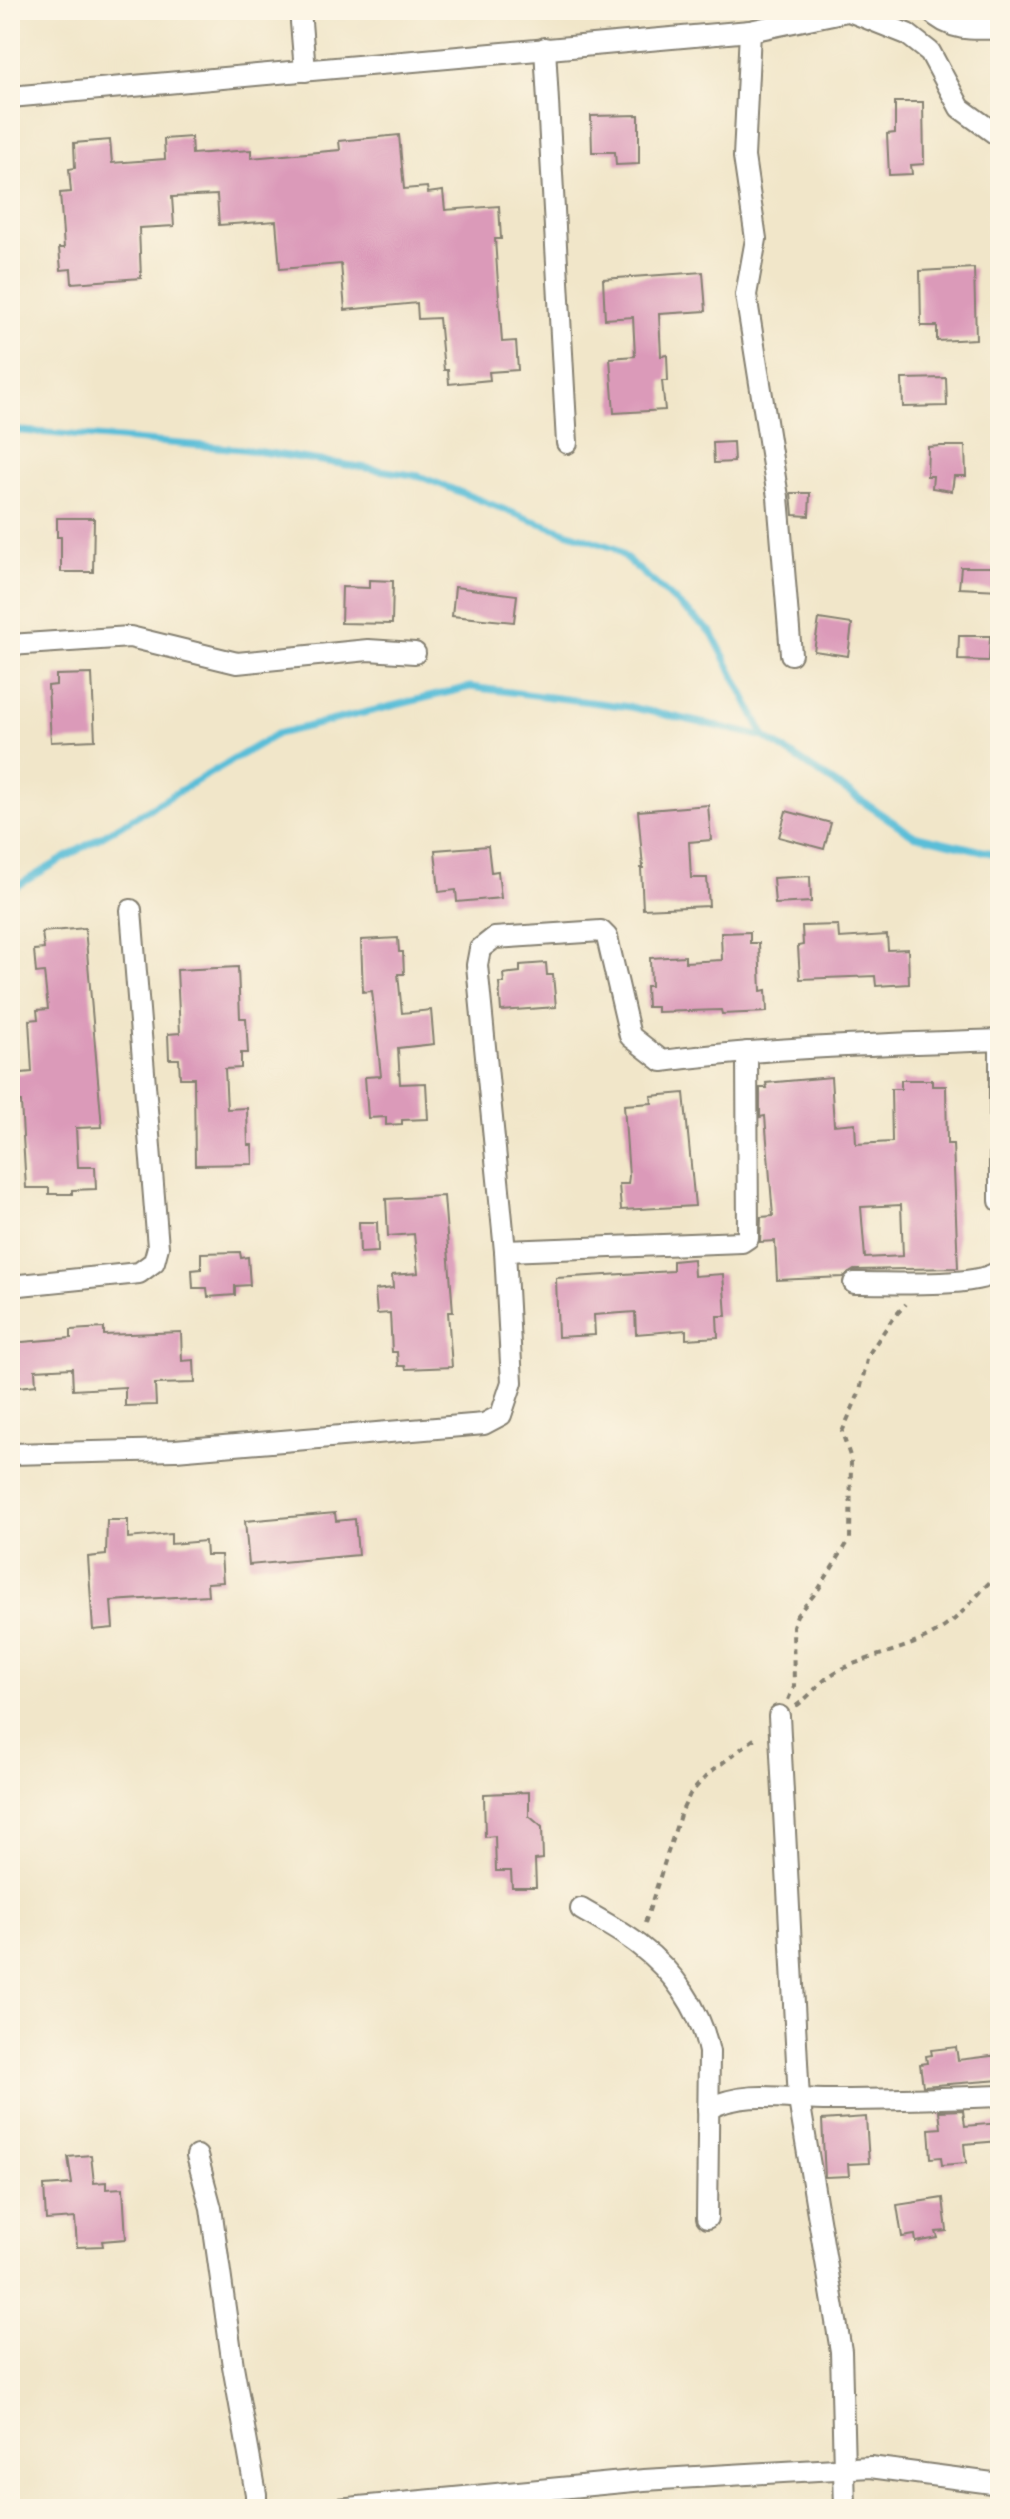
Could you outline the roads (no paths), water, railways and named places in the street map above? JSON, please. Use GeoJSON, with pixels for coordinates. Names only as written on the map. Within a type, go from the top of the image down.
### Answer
{"type":"FeatureCollection","features":[{"type":"Feature","properties":{"kind":"street"},"geometry":{"type":"LineString","coordinates":[[300,10],[305,71]]}},
{"type":"Feature","properties":{"kind":"street"},"geometry":{"type":"LineString","coordinates":[[929,10],[952,27],[968,30],[1000,28]]}},
{"type":"Feature","properties":{"kind":"street"},"geometry":{"type":"LineString","coordinates":[[10,97],[750,31],[850,11],[907,34],[930,52],[960,108],[1000,137]]}},
{"type":"Feature","properties":{"kind":"street"},"geometry":{"type":"LineString","coordinates":[[750,31],[744,157],[756,239],[746,295],[778,497],[791,654]]}},
{"type":"Feature","properties":{"kind":"street"},"geometry":{"type":"LineString","coordinates":[[545,48],[567,443]]}},
{"type":"Feature","properties":{"kind":"street"},"geometry":{"type":"LineString","coordinates":[[10,645],[130,637],[237,663],[368,650],[415,653]]}},
{"type":"Feature","properties":{"kind":"street"},"geometry":{"type":"LineString","coordinates":[[10,1286],[139,1273],[154,1262],[158,1247],[131,910]]}},
{"type":"Feature","properties":{"kind":"street"},"geometry":{"type":"LineString","coordinates":[[10,1454],[175,1450],[484,1424],[501,1415],[512,1382],[505,1251],[477,965],[480,949],[494,938],[601,931],[607,937],[630,1036],[662,1061],[846,1045],[1000,1040],[1000,1201]]}},
{"type":"Feature","properties":{"kind":"street"},"geometry":{"type":"LineString","coordinates":[[505,1251],[742,1242],[748,1238],[747,1052]]}},
{"type":"Feature","properties":{"kind":"street"},"geometry":{"type":"LineString","coordinates":[[854,1283],[933,1284],[976,1279],[997,1274],[1000,1270]]}},
{"type":"Feature","properties":{"kind":"street"},"geometry":{"type":"LineString","coordinates":[[779,1716],[799,2100],[841,2351],[845,2509]]}},
{"type":"Feature","properties":{"kind":"street"},"geometry":{"type":"LineString","coordinates":[[581,1909],[658,1961],[694,2006],[705,2030],[709,2052],[707,2218]]}},
{"type":"Feature","properties":{"kind":"street"},"geometry":{"type":"LineString","coordinates":[[708,2109],[730,2099],[1000,2096]]}},
{"type":"Feature","properties":{"kind":"street"},"geometry":{"type":"LineString","coordinates":[[197,2156],[211,2208],[256,2509]]}},
{"type":"Feature","properties":{"kind":"street"},"geometry":{"type":"LineString","coordinates":[[338,2509],[644,2480],[870,2467],[1000,2484]]}},
{"type":"Feature","properties":{"kind":"waterway"},"geometry":{"type":"LineString","coordinates":[[10,430],[242,449],[419,476],[531,520],[614,548],[712,633],[765,737]]}},
{"type":"Feature","properties":{"kind":"waterway"},"geometry":{"type":"LineString","coordinates":[[10,890],[277,734],[470,687],[630,707],[765,737],[913,835],[1000,855]]}}]}
